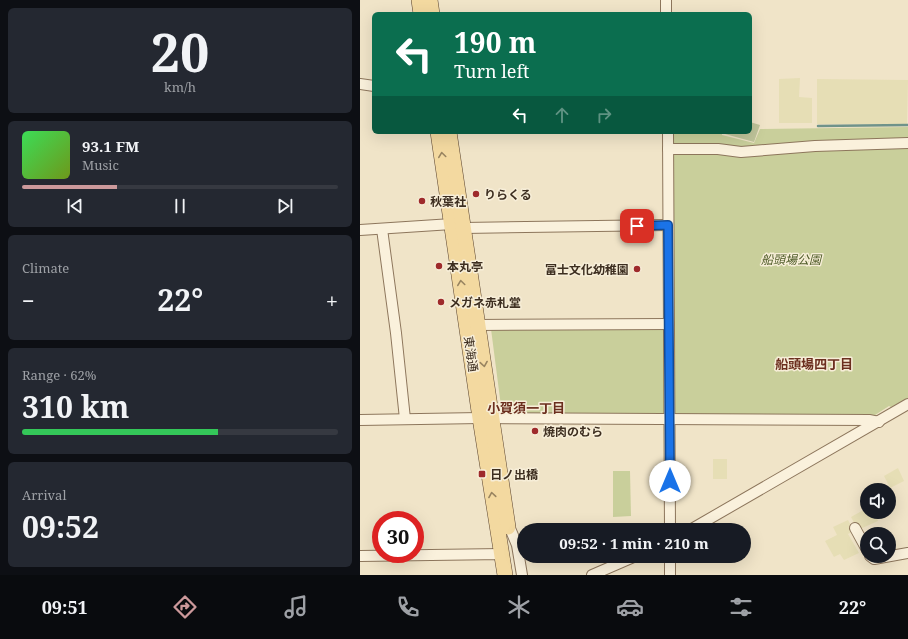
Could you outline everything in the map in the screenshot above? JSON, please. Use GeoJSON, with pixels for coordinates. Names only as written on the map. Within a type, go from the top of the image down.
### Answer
{"type":"FeatureCollection","features":[{"type":"Feature","properties":{"kind":"main road"},"geometry":{"type":"LineString","coordinates":[[419,0],[421,12]]}},
{"type":"Feature","properties":{"kind":"main road"},"geometry":{"type":"LineString","coordinates":[[430,0],[432,12]]}},
{"type":"Feature","properties":{"kind":"main road","name":"東海通"},"geometry":{"type":"LineString","coordinates":[[438,134],[478,325],[486,419],[507,520],[515,575]]}},
{"type":"Feature","properties":{"kind":"main road","name":"東海通"},"geometry":{"type":"LineString","coordinates":[[449,134],[458,226],[486,419],[505,575]]}},
{"type":"Feature","properties":{"kind":"street"},"geometry":{"type":"LineString","coordinates":[[666,0],[666,12]]}},
{"type":"Feature","properties":{"kind":"street"},"geometry":{"type":"LineString","coordinates":[[360,84],[372,86]]}},
{"type":"Feature","properties":{"kind":"street"},"geometry":{"type":"LineString","coordinates":[[668,134],[670,523]]}},
{"type":"Feature","properties":{"kind":"street"},"geometry":{"type":"LineString","coordinates":[[668,149],[741,152],[815,146],[908,143]]}},
{"type":"Feature","properties":{"kind":"street"},"geometry":{"type":"LineString","coordinates":[[360,230],[458,226],[668,225]]}},
{"type":"Feature","properties":{"kind":"street"},"geometry":{"type":"LineString","coordinates":[[382,229],[396,333],[405,419]]}},
{"type":"Feature","properties":{"kind":"street"},"geometry":{"type":"LineString","coordinates":[[478,325],[669,324]]}},
{"type":"Feature","properties":{"kind":"street"},"geometry":{"type":"LineString","coordinates":[[702,523],[908,404]]}},
{"type":"Feature","properties":{"kind":"street"},"geometry":{"type":"LineString","coordinates":[[360,420],[868,420],[879,422]]}},
{"type":"Feature","properties":{"kind":"street"},"geometry":{"type":"LineString","coordinates":[[507,520],[517,545],[522,575]]}},
{"type":"Feature","properties":{"kind":"street"},"geometry":{"type":"LineString","coordinates":[[855,528],[860,537]]}},
{"type":"Feature","properties":{"kind":"street"},"geometry":{"type":"LineString","coordinates":[[896,554],[908,552]]}},
{"type":"Feature","properties":{"kind":"street"},"geometry":{"type":"LineString","coordinates":[[360,556],[502,554],[498,575]]}},
{"type":"Feature","properties":{"kind":"street"},"geometry":{"type":"LineString","coordinates":[[592,575],[620,563]]}},
{"type":"Feature","properties":{"kind":"street"},"geometry":{"type":"LineString","coordinates":[[670,563],[670,575]]}},
{"type":"Feature","properties":{"kind":"shaded area"},"geometry":{"type":"Polygon","coordinates":[[[800,78],[799,97],[812,98],[812,123],[779,123],[779,79],[800,78]]]}},
{"type":"Feature","properties":{"kind":"shaded area"},"geometry":{"type":"Polygon","coordinates":[[[817,79],[908,80],[907,124],[817,124],[817,79]]]}},
{"type":"Feature","properties":{"kind":"shaded area"},"geometry":{"type":"Polygon","coordinates":[[[713,459],[727,459],[727,479],[713,479],[713,459]]]}},
{"type":"Feature","properties":{"kind":"shaded area"},"geometry":{"type":"Polygon","coordinates":[[[898,468],[904,481],[896,485],[896,483],[888,483],[884,476],[898,468]]]}},
{"type":"Feature","properties":{"kind":"shaded area"},"geometry":{"type":"Polygon","coordinates":[[[860,512],[860,519],[877,519],[878,521],[865,527],[860,527],[858,530],[851,517],[860,512]]]}},
{"type":"Feature","properties":{"kind":"shaded area"},"geometry":{"type":"Polygon","coordinates":[[[848,520],[854,531],[848,534],[859,553],[844,560],[840,554],[834,557],[825,541],[837,535],[833,527],[848,520]]]}},
{"type":"Feature","properties":{"kind":"green space"},"geometry":{"type":"Polygon","coordinates":[[[752,123],[760,125],[754,142],[725,134],[752,134],[752,123]]]}},
{"type":"Feature","properties":{"kind":"green space","name":"船頭場公園"},"geometry":{"type":"Polygon","coordinates":[[[908,127],[908,398],[891,407],[889,406],[872,417],[502,414],[491,329],[665,326],[672,134],[722,134],[754,143],[760,129],[908,127]]]}},
{"type":"Feature","properties":{"kind":"green space"},"geometry":{"type":"Polygon","coordinates":[[[613,471],[630,471],[631,516],[613,517],[613,471]]]}},
{"type":"Feature","properties":{"kind":"waterway"},"geometry":{"type":"LineString","coordinates":[[818,126],[908,125]]}},
{"type":"Feature","properties":{"kind":"place","name":"りらくる"},"geometry":{"type":"Point","coordinates":[476,194]}},
{"type":"Feature","properties":{"kind":"place","name":"秋葉社"},"geometry":{"type":"Point","coordinates":[422,201]}},
{"type":"Feature","properties":{"kind":"place","name":"本丸亭"},"geometry":{"type":"Point","coordinates":[439,266]}},
{"type":"Feature","properties":{"kind":"place","name":"富士文化幼稚園"},"geometry":{"type":"Point","coordinates":[637,269]}},
{"type":"Feature","properties":{"kind":"place","name":"メガネ赤札堂"},"geometry":{"type":"Point","coordinates":[441,302]}},
{"type":"Feature","properties":{"kind":"place","name":"焼肉のむら"},"geometry":{"type":"Point","coordinates":[535,431]}},
{"type":"Feature","properties":{"kind":"place","name":"日ノ出橋"},"geometry":{"type":"Point","coordinates":[482,474]}},
{"type":"Feature","properties":{"kind":"district","name":"船頭場四丁目"},"geometry":{"type":"Point","coordinates":[814,364]}},
{"type":"Feature","properties":{"kind":"district","name":"小賀須一丁目"},"geometry":{"type":"Point","coordinates":[526,408]}},
{"type":"Feature","properties":{"kind":"route"},"geometry":{"type":"LineString","coordinates":[[637,226],[668,225],[670,481]]}}]}
